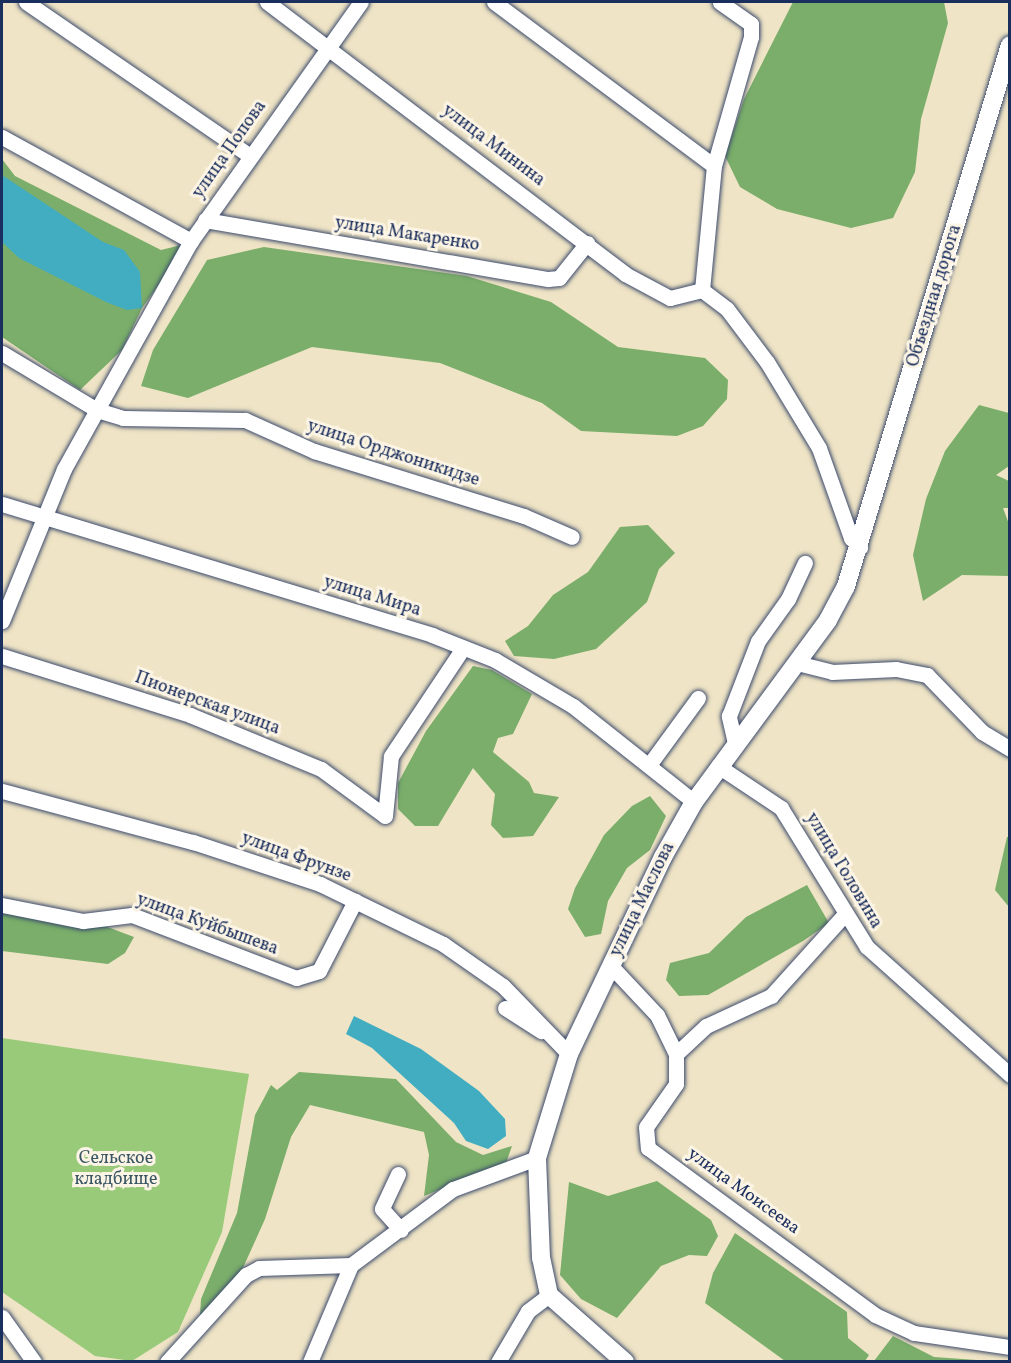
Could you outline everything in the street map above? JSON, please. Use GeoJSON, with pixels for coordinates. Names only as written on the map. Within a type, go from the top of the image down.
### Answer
{"type":"FeatureCollection","features":[{"type":"Feature","properties":{"kind":"main road","name":"Объездная дорога"},"geometry":{"type":"LineString","coordinates":[[860,547],[1010,45]]}},
{"type":"Feature","properties":{"kind":"main road","name":"улица Маслова"},"geometry":{"type":"LineString","coordinates":[[549,1295],[541,1258],[537,1158],[569,1054],[610,965],[694,802],[718,766],[828,620],[860,547]]}},
{"type":"Feature","properties":{"kind":"main road"},"geometry":{"type":"LineString","coordinates":[[549,1295],[625,1362]]}},
{"type":"Feature","properties":{"kind":"street"},"geometry":{"type":"LineString","coordinates":[[26,2],[249,155]]}},
{"type":"Feature","properties":{"kind":"street","name":"улица Минина"},"geometry":{"type":"LineString","coordinates":[[267,2],[652,291],[670,298],[702,290]]}},
{"type":"Feature","properties":{"kind":"street","name":"улица Попова"},"geometry":{"type":"LineString","coordinates":[[2,621],[42,520],[97,410],[191,241],[249,155],[361,2]]}},
{"type":"Feature","properties":{"kind":"street"},"geometry":{"type":"LineString","coordinates":[[494,2],[714,166]]}},
{"type":"Feature","properties":{"kind":"street"},"geometry":{"type":"LineString","coordinates":[[720,2],[751,24],[732,114],[714,166],[702,290],[727,309],[767,362],[819,448],[851,538],[860,547]]}},
{"type":"Feature","properties":{"kind":"street"},"geometry":{"type":"LineString","coordinates":[[2,137],[191,241]]}},
{"type":"Feature","properties":{"kind":"street","name":"улица Макаренко"},"geometry":{"type":"LineString","coordinates":[[205,220],[548,279],[559,278],[587,243]]}},
{"type":"Feature","properties":{"kind":"street","name":"улица Орджоникидзе"},"geometry":{"type":"LineString","coordinates":[[2,353],[97,410],[123,418],[245,420],[314,451],[524,516],[572,537]]}},
{"type":"Feature","properties":{"kind":"street","name":"улица Мира"},"geometry":{"type":"LineString","coordinates":[[2,504],[42,520],[463,648],[532,679],[649,765],[694,802]]}},
{"type":"Feature","properties":{"kind":"street"},"geometry":{"type":"LineString","coordinates":[[735,743],[729,716],[758,641],[789,599],[804,563]]}},
{"type":"Feature","properties":{"kind":"street","name":"Пионерская улица"},"geometry":{"type":"LineString","coordinates":[[2,656],[190,715],[321,769],[385,816],[391,756],[463,648]]}},
{"type":"Feature","properties":{"kind":"street"},"geometry":{"type":"LineString","coordinates":[[797,663],[832,672],[896,669],[927,675],[982,732],[1010,749]]}},
{"type":"Feature","properties":{"kind":"street"},"geometry":{"type":"LineString","coordinates":[[649,765],[698,698]]}},
{"type":"Feature","properties":{"kind":"street","name":"улица Головина"},"geometry":{"type":"LineString","coordinates":[[718,766],[781,808],[844,915],[904,986],[1010,1075]]}},
{"type":"Feature","properties":{"kind":"street","name":"улица Фрунзе"},"geometry":{"type":"LineString","coordinates":[[2,790],[193,842],[355,901],[443,944],[503,986],[569,1054]]}},
{"type":"Feature","properties":{"kind":"street","name":"улица Куйбышева"},"geometry":{"type":"LineString","coordinates":[[2,905],[83,921],[132,915],[296,978],[319,971],[355,901]]}},
{"type":"Feature","properties":{"kind":"street"},"geometry":{"type":"LineString","coordinates":[[676,1054],[706,1026],[771,996],[844,915]]}},
{"type":"Feature","properties":{"kind":"street","name":"улица Моисеева"},"geometry":{"type":"LineString","coordinates":[[610,965],[657,1015],[676,1054],[676,1084],[646,1127],[648,1148],[875,1315],[914,1333],[1010,1347]]}},
{"type":"Feature","properties":{"kind":"street"},"geometry":{"type":"LineString","coordinates":[[506,1008],[551,1037]]}},
{"type":"Feature","properties":{"kind":"street"},"geometry":{"type":"LineString","coordinates":[[310,1362],[351,1265],[453,1189],[537,1158]]}},
{"type":"Feature","properties":{"kind":"street"},"geometry":{"type":"LineString","coordinates":[[398,1174],[382,1209],[400,1230]]}},
{"type":"Feature","properties":{"kind":"street"},"geometry":{"type":"LineString","coordinates":[[167,1362],[252,1271],[351,1265]]}},
{"type":"Feature","properties":{"kind":"street"},"geometry":{"type":"LineString","coordinates":[[498,1362],[528,1311],[549,1295]]}},
{"type":"Feature","properties":{"kind":"street"},"geometry":{"type":"LineString","coordinates":[[2,1317],[34,1362]]}},
{"type":"Feature","properties":{"kind":"green space"},"geometry":{"type":"Polygon","coordinates":[[[793,2],[944,2],[948,23],[921,119],[915,172],[893,218],[851,228],[777,209],[740,187],[725,156],[744,99],[793,2]]]}},
{"type":"Feature","properties":{"kind":"green space"},"geometry":{"type":"Polygon","coordinates":[[[2,159],[15,176],[161,250],[189,243],[142,308],[122,350],[80,390],[2,337],[2,159]]]}},
{"type":"Feature","properties":{"kind":"green space"},"geometry":{"type":"Polygon","coordinates":[[[264,247],[467,276],[551,302],[618,347],[705,358],[728,380],[727,399],[703,426],[677,436],[581,431],[542,403],[440,363],[312,347],[188,398],[141,386],[153,350],[207,260],[264,247]]]}},
{"type":"Feature","properties":{"kind":"green space"},"geometry":{"type":"Polygon","coordinates":[[[979,405],[1009,413],[1009,466],[996,475],[1009,481],[1009,508],[1003,508],[1009,524],[1009,576],[962,575],[923,601],[913,555],[926,499],[945,451],[979,405]]]}},
{"type":"Feature","properties":{"kind":"green space"},"geometry":{"type":"Polygon","coordinates":[[[648,525],[675,553],[659,569],[647,602],[596,649],[554,659],[514,656],[505,641],[528,626],[553,595],[588,572],[620,527],[648,525]]]}},
{"type":"Feature","properties":{"kind":"green space"},"geometry":{"type":"Polygon","coordinates":[[[473,666],[492,670],[532,694],[513,734],[498,738],[493,752],[529,782],[534,793],[559,797],[533,836],[503,838],[491,825],[495,794],[473,768],[438,826],[415,826],[398,809],[398,783],[426,731],[473,666]]]}},
{"type":"Feature","properties":{"kind":"green space"},"geometry":{"type":"Polygon","coordinates":[[[650,796],[666,816],[650,850],[627,868],[608,901],[601,934],[585,937],[568,909],[575,888],[604,835],[632,806],[650,796]]]}},
{"type":"Feature","properties":{"kind":"green space"},"geometry":{"type":"Polygon","coordinates":[[[1007,837],[1010,837],[1009,907],[995,890],[1007,837]]]}},
{"type":"Feature","properties":{"kind":"green space"},"geometry":{"type":"Polygon","coordinates":[[[807,885],[829,923],[803,941],[708,995],[679,996],[666,980],[670,963],[709,953],[746,917],[807,885]]]}},
{"type":"Feature","properties":{"kind":"green space"},"geometry":{"type":"Polygon","coordinates":[[[2,910],[81,917],[134,937],[125,953],[108,964],[2,951],[2,910]]]}},
{"type":"Feature","properties":{"kind":"green space","name":"Сельское кладбище"},"geometry":{"type":"Polygon","coordinates":[[[2,1038],[249,1074],[222,1232],[178,1332],[132,1361],[95,1356],[2,1292],[2,1038]]]}},
{"type":"Feature","properties":{"kind":"green space"},"geometry":{"type":"Polygon","coordinates":[[[299,1072],[396,1079],[456,1142],[483,1155],[512,1146],[506,1163],[424,1196],[429,1155],[424,1132],[310,1105],[291,1137],[265,1219],[233,1290],[200,1315],[201,1299],[237,1213],[255,1115],[271,1085],[277,1090],[299,1072]]]}},
{"type":"Feature","properties":{"kind":"green space"},"geometry":{"type":"Polygon","coordinates":[[[657,1181],[711,1220],[718,1236],[707,1256],[689,1255],[661,1266],[617,1318],[581,1299],[560,1275],[569,1182],[608,1196],[657,1181]]]}},
{"type":"Feature","properties":{"kind":"green space"},"geometry":{"type":"Polygon","coordinates":[[[735,1233],[847,1312],[848,1338],[869,1355],[865,1361],[785,1361],[705,1303],[713,1273],[735,1233]]]}},
{"type":"Feature","properties":{"kind":"green space"},"geometry":{"type":"Polygon","coordinates":[[[893,1336],[934,1357],[991,1361],[874,1361],[893,1336]]]}},
{"type":"Feature","properties":{"kind":"water"},"geometry":{"type":"Polygon","coordinates":[[[2,175],[103,242],[124,250],[140,272],[142,308],[127,310],[106,302],[19,258],[2,242],[2,175]]]}},
{"type":"Feature","properties":{"kind":"water"},"geometry":{"type":"Polygon","coordinates":[[[354,1016],[421,1049],[479,1091],[505,1119],[506,1136],[488,1149],[466,1141],[454,1123],[372,1048],[346,1034],[354,1016]]]}}]}
